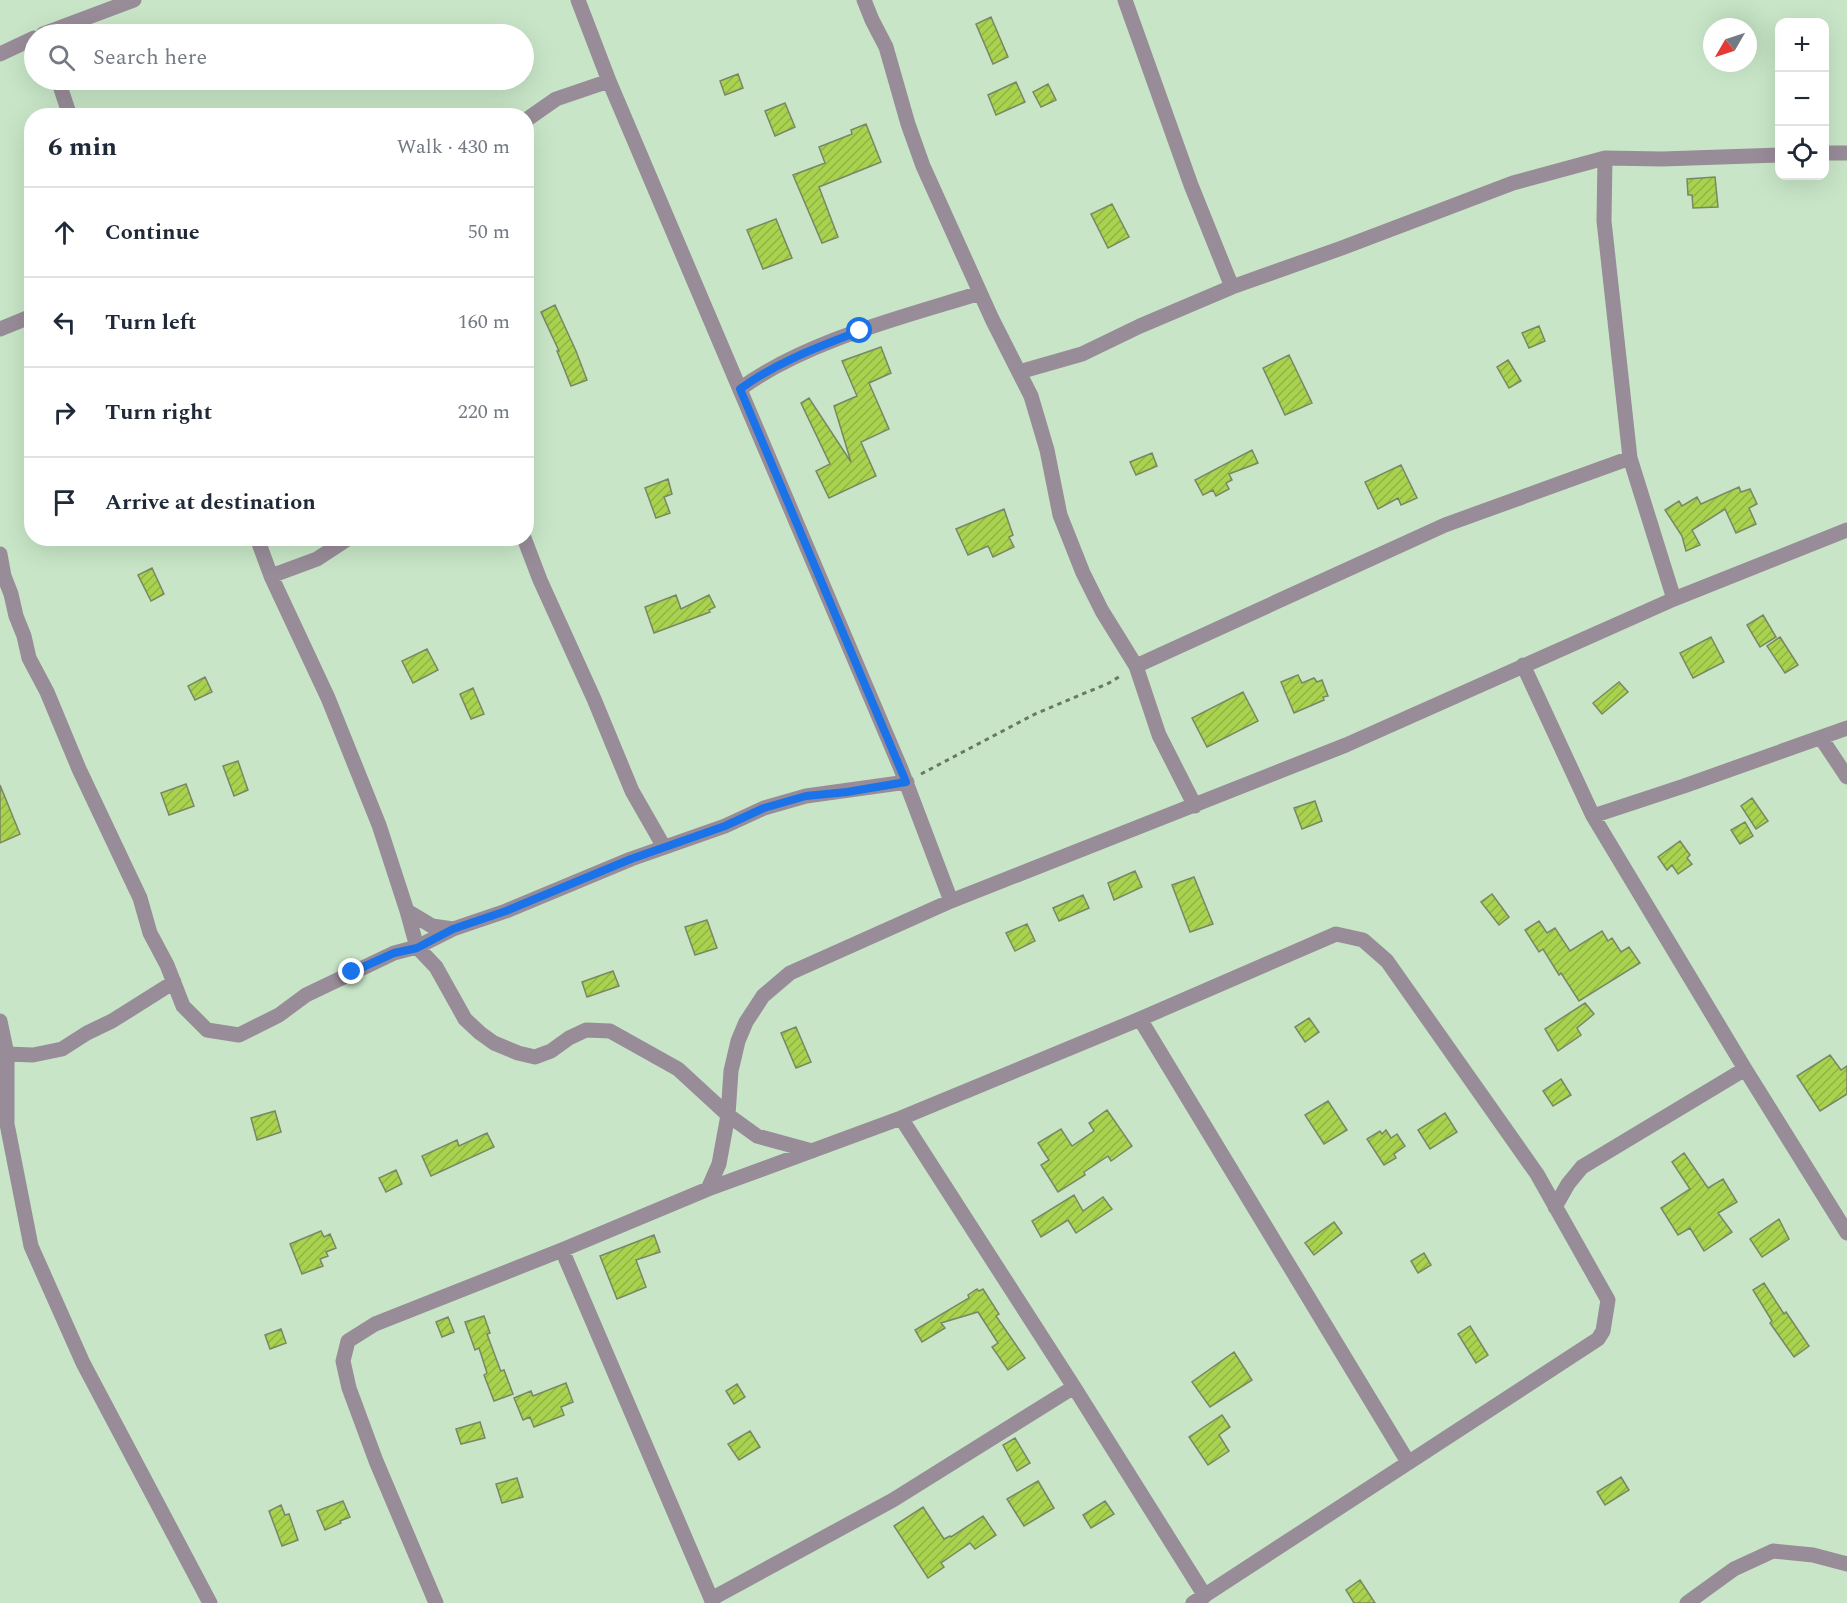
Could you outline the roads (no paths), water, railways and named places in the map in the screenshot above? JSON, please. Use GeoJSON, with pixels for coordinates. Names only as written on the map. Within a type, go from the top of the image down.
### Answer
{"type":"FeatureCollection","features":[{"type":"Feature","properties":{"kind":"street"},"geometry":{"type":"LineString","coordinates":[[70,24],[134,0]]}},
{"type":"Feature","properties":{"kind":"street"},"geometry":{"type":"LineString","coordinates":[[578,0],[609,81],[906,782],[951,901]]}},
{"type":"Feature","properties":{"kind":"street"},"geometry":{"type":"LineString","coordinates":[[864,0],[886,47],[908,124],[923,166],[980,293],[1030,396],[1047,450],[1060,515],[1083,573],[1097,602],[1136,666],[1159,735],[1195,806]]}},
{"type":"Feature","properties":{"kind":"street"},"geometry":{"type":"LineString","coordinates":[[1125,0],[1191,185],[1233,287]]}},
{"type":"Feature","properties":{"kind":"street"},"geometry":{"type":"LineString","coordinates":[[0,54],[24,43]]}},
{"type":"Feature","properties":{"kind":"street"},"geometry":{"type":"LineString","coordinates":[[534,114],[556,99],[609,81]]}},
{"type":"Feature","properties":{"kind":"street"},"geometry":{"type":"LineString","coordinates":[[61,90],[67,108]]}},
{"type":"Feature","properties":{"kind":"street"},"geometry":{"type":"LineString","coordinates":[[1829,153],[1847,153]]}},
{"type":"Feature","properties":{"kind":"street"},"geometry":{"type":"LineString","coordinates":[[1019,372],[1082,354],[1140,326],[1233,287],[1513,183],[1605,158],[1662,159],[1775,155]]}},
{"type":"Feature","properties":{"kind":"street"},"geometry":{"type":"LineString","coordinates":[[1605,158],[1604,221],[1630,458],[1674,599]]}},
{"type":"Feature","properties":{"kind":"street"},"geometry":{"type":"LineString","coordinates":[[740,389],[761,374],[794,357],[860,331],[980,293]]}},
{"type":"Feature","properties":{"kind":"street"},"geometry":{"type":"LineString","coordinates":[[0,329],[24,319]]}},
{"type":"Feature","properties":{"kind":"street"},"geometry":{"type":"LineString","coordinates":[[1136,666],[1445,525],[1630,458]]}},
{"type":"Feature","properties":{"kind":"street"},"geometry":{"type":"LineString","coordinates":[[708,1189],[719,1164],[728,1115],[730,1071],[738,1041],[746,1022],[763,996],[790,973],[951,901],[1346,745],[1674,599],[1847,530]]}},
{"type":"Feature","properties":{"kind":"street"},"geometry":{"type":"LineString","coordinates":[[260,546],[271,576],[328,698],[379,825],[417,948],[436,967],[465,1019],[480,1034],[494,1043],[535,1057],[551,1051],[569,1038],[586,1030],[610,1031],[678,1069],[728,1115],[757,1136],[812,1151]]}},
{"type":"Feature","properties":{"kind":"street"},"geometry":{"type":"LineString","coordinates":[[271,576],[317,559],[337,546]]}},
{"type":"Feature","properties":{"kind":"street"},"geometry":{"type":"LineString","coordinates":[[527,546],[632,791],[664,847]]}},
{"type":"Feature","properties":{"kind":"street"},"geometry":{"type":"LineString","coordinates":[[0,554],[4,576],[29,658],[47,692],[79,769],[136,888],[150,933],[183,1006],[207,1030],[239,1035],[279,1015],[306,995],[394,953],[417,948],[453,929],[506,911],[664,847],[725,826],[764,808],[806,796],[906,782]]}},
{"type":"Feature","properties":{"kind":"street"},"geometry":{"type":"LineString","coordinates":[[1523,665],[1593,816],[1847,1233]]}},
{"type":"Feature","properties":{"kind":"street"},"geometry":{"type":"LineString","coordinates":[[1593,816],[1847,728]]}},
{"type":"Feature","properties":{"kind":"street"},"geometry":{"type":"LineString","coordinates":[[1821,738],[1847,777]]}},
{"type":"Feature","properties":{"kind":"street"},"geometry":{"type":"LineString","coordinates":[[407,910],[432,926],[453,929]]}},
{"type":"Feature","properties":{"kind":"street"},"geometry":{"type":"LineString","coordinates":[[436,1603],[376,1461],[349,1388],[343,1361],[348,1341],[375,1324],[708,1189],[901,1118],[1140,1019],[1336,934],[1363,940],[1388,961],[1537,1174],[1608,1300],[1603,1331],[1598,1339],[1199,1600],[1074,1387],[901,1118]]}},
{"type":"Feature","properties":{"kind":"street"},"geometry":{"type":"LineString","coordinates":[[7,1054],[33,1055],[62,1049],[174,982]]}},
{"type":"Feature","properties":{"kind":"street"},"geometry":{"type":"LineString","coordinates":[[1140,1019],[1408,1462]]}},
{"type":"Feature","properties":{"kind":"street"},"geometry":{"type":"LineString","coordinates":[[0,1021],[7,1054],[7,1124],[31,1246],[82,1363],[210,1603]]}},
{"type":"Feature","properties":{"kind":"street"},"geometry":{"type":"LineString","coordinates":[[1555,1207],[1568,1184],[1582,1167],[1745,1069]]}},
{"type":"Feature","properties":{"kind":"street"},"geometry":{"type":"LineString","coordinates":[[562,1250],[712,1601],[893,1500],[1074,1387]]}},
{"type":"Feature","properties":{"kind":"street"},"geometry":{"type":"LineString","coordinates":[[1687,1603],[1734,1569],[1773,1551],[1813,1555],[1847,1564]]}}]}
